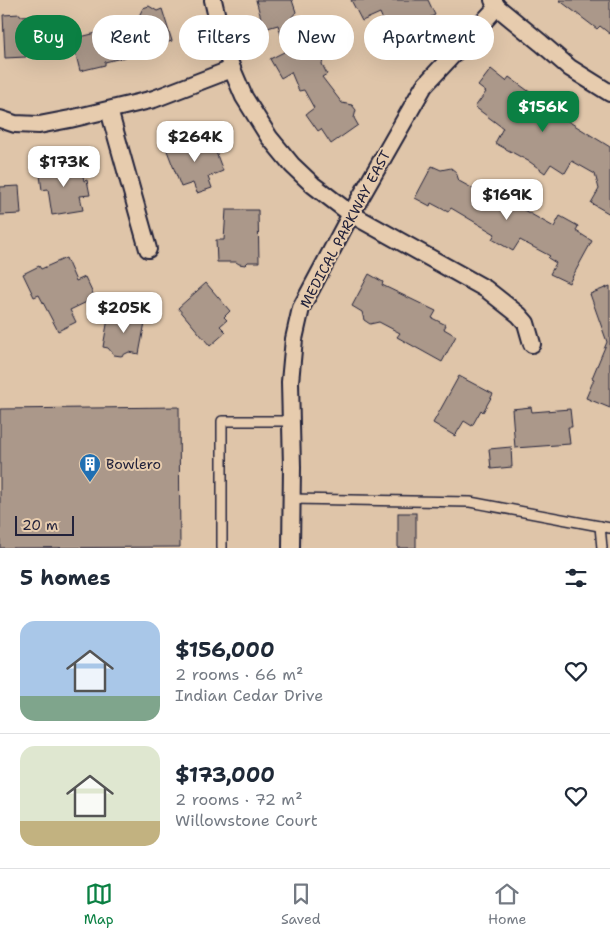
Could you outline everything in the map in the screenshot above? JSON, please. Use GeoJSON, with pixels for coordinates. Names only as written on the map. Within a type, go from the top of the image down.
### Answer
{"type":"FeatureCollection","features":[{"type":"Feature","properties":{"kind":"street"},"geometry":{"type":"LineString","coordinates":[[213,0],[222,39],[244,97],[280,151],[313,186],[351,214],[486,289],[519,315],[526,323],[532,344]]}},
{"type":"Feature","properties":{"kind":"street"},"geometry":{"type":"LineString","coordinates":[[495,3],[570,68],[610,93]]}},
{"type":"Feature","properties":{"kind":"street","name":"MEDICAL PARKWAY EAST"},"geometry":{"type":"LineString","coordinates":[[291,548],[291,374],[294,339],[301,308],[351,214],[424,86],[495,3]]}},
{"type":"Feature","properties":{"kind":"street"},"geometry":{"type":"LineString","coordinates":[[0,119],[15,124],[39,125],[110,110],[154,99],[232,69]]}},
{"type":"Feature","properties":{"kind":"street"},"geometry":{"type":"LineString","coordinates":[[110,110],[148,249]]}},
{"type":"Feature","properties":{"kind":"lane"},"geometry":{"type":"LineString","coordinates":[[222,548],[222,421],[291,421]]}},
{"type":"Feature","properties":{"kind":"lane"},"geometry":{"type":"LineString","coordinates":[[291,499],[470,502],[610,528]]}},
{"type":"Feature","properties":{"kind":"lane"},"geometry":{"type":"LineString","coordinates":[[600,526],[602,548]]}},
{"type":"Feature","properties":{"kind":"building"},"geometry":{"type":"Polygon","coordinates":[[[256,0],[292,0],[296,12],[294,15],[279,15],[279,28],[278,25],[269,28],[269,15],[260,15],[256,0]]]}},
{"type":"Feature","properties":{"kind":"building"},"geometry":{"type":"Polygon","coordinates":[[[351,0],[428,0],[435,15],[381,15],[380,13],[364,15],[364,20],[362,21],[351,0]]]}},
{"type":"Feature","properties":{"kind":"building"},"geometry":{"type":"Polygon","coordinates":[[[559,0],[610,0],[610,34],[600,26],[597,29],[559,0]]]}},
{"type":"Feature","properties":{"kind":"building"},"geometry":{"type":"Polygon","coordinates":[[[149,6],[157,11],[162,9],[164,15],[140,15],[143,8],[149,6]]]}},
{"type":"Feature","properties":{"kind":"building"},"geometry":{"type":"Polygon","coordinates":[[[20,14],[15,15],[15,58],[5,58],[3,15],[20,14]]]}},
{"type":"Feature","properties":{"kind":"building"},"geometry":{"type":"Polygon","coordinates":[[[169,31],[172,41],[169,42],[169,31]]]}},
{"type":"Feature","properties":{"kind":"building"},"geometry":{"type":"Polygon","coordinates":[[[92,34],[92,60],[113,60],[105,62],[105,65],[80,71],[77,60],[82,60],[82,37],[92,34]]]}},
{"type":"Feature","properties":{"kind":"building"},"geometry":{"type":"Polygon","coordinates":[[[279,54],[279,60],[323,60],[322,64],[327,74],[322,77],[342,103],[352,105],[356,110],[354,118],[358,125],[331,144],[321,129],[318,131],[306,114],[314,108],[304,90],[299,91],[291,72],[281,78],[270,59],[279,54]]]}},
{"type":"Feature","properties":{"kind":"building"},"geometry":{"type":"Polygon","coordinates":[[[491,69],[506,81],[509,77],[542,101],[560,111],[558,115],[610,147],[610,214],[591,203],[599,189],[595,174],[572,161],[565,173],[551,164],[545,173],[530,162],[495,143],[503,128],[475,107],[486,92],[478,86],[491,69]]]}},
{"type":"Feature","properties":{"kind":"building"},"geometry":{"type":"Polygon","coordinates":[[[210,136],[223,171],[208,177],[212,188],[197,193],[193,183],[181,187],[166,148],[185,141],[186,145],[210,136]]]}},
{"type":"Feature","properties":{"kind":"building"},"geometry":{"type":"Polygon","coordinates":[[[59,165],[60,169],[81,166],[84,181],[87,180],[90,195],[80,196],[83,210],[52,215],[48,189],[42,190],[39,168],[59,165]]]}},
{"type":"Feature","properties":{"kind":"building"},"geometry":{"type":"Polygon","coordinates":[[[432,166],[441,170],[451,168],[456,172],[459,181],[488,197],[492,191],[509,201],[510,199],[523,207],[522,209],[554,227],[560,216],[578,226],[576,231],[592,241],[569,283],[550,274],[556,263],[548,258],[550,256],[520,240],[513,251],[492,239],[495,234],[451,208],[448,212],[431,203],[430,206],[415,198],[432,166]]]}},
{"type":"Feature","properties":{"kind":"building"},"geometry":{"type":"Polygon","coordinates":[[[19,186],[21,214],[0,215],[0,187],[19,186]]]}},
{"type":"Feature","properties":{"kind":"building"},"geometry":{"type":"Polygon","coordinates":[[[226,210],[258,210],[259,262],[248,262],[245,265],[236,262],[217,262],[216,240],[224,240],[226,210]]]}},
{"type":"Feature","properties":{"kind":"building"},"geometry":{"type":"Polygon","coordinates":[[[66,258],[76,281],[85,277],[95,298],[70,310],[76,322],[58,331],[39,295],[34,297],[23,274],[39,266],[41,269],[66,258]]]}},
{"type":"Feature","properties":{"kind":"building"},"geometry":{"type":"Polygon","coordinates":[[[369,274],[383,282],[382,285],[436,311],[432,318],[446,325],[444,329],[456,336],[442,362],[397,337],[400,333],[379,322],[370,324],[364,320],[362,312],[352,306],[369,274]]]}},
{"type":"Feature","properties":{"kind":"building"},"geometry":{"type":"Polygon","coordinates":[[[206,283],[230,311],[224,317],[227,320],[220,326],[226,332],[210,346],[178,308],[206,283]]]}},
{"type":"Feature","properties":{"kind":"building"},"geometry":{"type":"Polygon","coordinates":[[[610,286],[610,408],[586,398],[607,342],[590,294],[610,286]]]}},
{"type":"Feature","properties":{"kind":"building"},"geometry":{"type":"Polygon","coordinates":[[[109,313],[129,317],[129,314],[146,317],[139,354],[129,352],[121,356],[114,355],[108,348],[103,347],[109,313]]]}},
{"type":"Feature","properties":{"kind":"building"},"geometry":{"type":"Polygon","coordinates":[[[459,376],[493,394],[483,412],[481,410],[472,426],[464,421],[455,436],[433,423],[459,376]]]}},
{"type":"Feature","properties":{"kind":"building","name":"Bowlero"},"geometry":{"type":"Polygon","coordinates":[[[179,407],[180,547],[0,548],[0,409],[179,407]]]}},
{"type":"Feature","properties":{"kind":"building"},"geometry":{"type":"Polygon","coordinates":[[[531,407],[532,412],[570,409],[572,427],[568,427],[570,444],[515,448],[512,409],[531,407]]]}},
{"type":"Feature","properties":{"kind":"building"},"geometry":{"type":"Polygon","coordinates":[[[511,447],[512,467],[491,469],[489,449],[511,447]]]}},
{"type":"Feature","properties":{"kind":"building"},"geometry":{"type":"Polygon","coordinates":[[[398,513],[416,513],[416,548],[398,548],[398,513]]]}},
{"type":"Feature","properties":{"kind":"place","name":"Bowlero"},"geometry":{"type":"Point","coordinates":[90,483]}}]}
